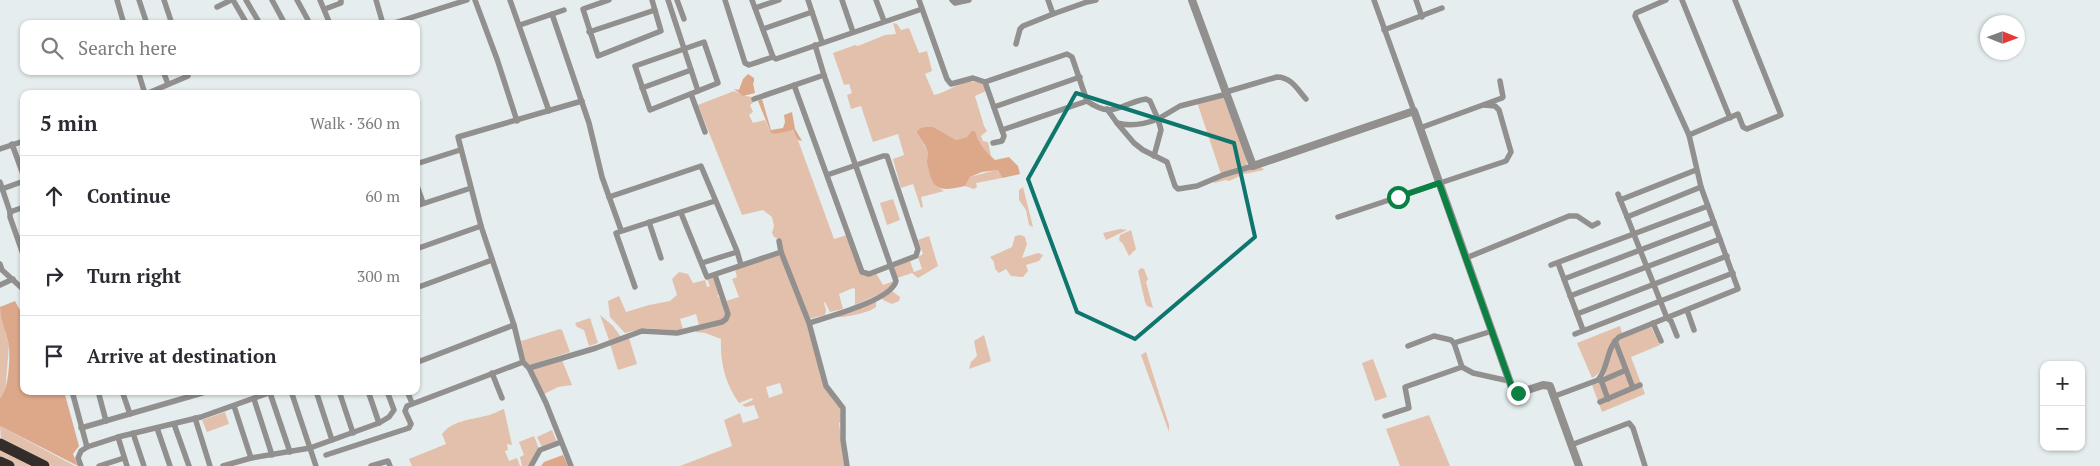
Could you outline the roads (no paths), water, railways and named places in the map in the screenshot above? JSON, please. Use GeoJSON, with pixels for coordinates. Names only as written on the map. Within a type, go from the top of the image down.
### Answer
{"type":"FeatureCollection","features":[{"type":"Feature","properties":{"kind":"highway"},"geometry":{"type":"LineString","coordinates":[[0,444],[44,466]]}},
{"type":"Feature","properties":{"kind":"highway"},"geometry":{"type":"LineString","coordinates":[[0,462],[9,466]]}},
{"type":"Feature","properties":{"kind":"street"},"geometry":{"type":"LineString","coordinates":[[117,0],[123,20]]}},
{"type":"Feature","properties":{"kind":"street"},"geometry":{"type":"LineString","coordinates":[[139,0],[146,20]]}},
{"type":"Feature","properties":{"kind":"street"},"geometry":{"type":"LineString","coordinates":[[164,0],[171,20]]}},
{"type":"Feature","properties":{"kind":"street"},"geometry":{"type":"LineString","coordinates":[[217,7],[232,0],[244,20]]}},
{"type":"Feature","properties":{"kind":"street"},"geometry":{"type":"LineString","coordinates":[[246,0],[258,20]]}},
{"type":"Feature","properties":{"kind":"street"},"geometry":{"type":"LineString","coordinates":[[272,0],[283,20]]}},
{"type":"Feature","properties":{"kind":"street"},"geometry":{"type":"LineString","coordinates":[[297,0],[307,20]]}},
{"type":"Feature","properties":{"kind":"street"},"geometry":{"type":"LineString","coordinates":[[320,0],[329,20]]}},
{"type":"Feature","properties":{"kind":"street"},"geometry":{"type":"LineString","coordinates":[[325,9],[339,4],[341,0]]}},
{"type":"Feature","properties":{"kind":"street"},"geometry":{"type":"LineString","coordinates":[[376,0],[382,20]]}},
{"type":"Feature","properties":{"kind":"street"},"geometry":{"type":"LineString","coordinates":[[404,20],[467,0]]}},
{"type":"Feature","properties":{"kind":"street"},"geometry":{"type":"LineString","coordinates":[[474,0],[497,59],[517,121]]}},
{"type":"Feature","properties":{"kind":"street"},"geometry":{"type":"LineString","coordinates":[[510,0],[550,111]]}},
{"type":"Feature","properties":{"kind":"street"},"geometry":{"type":"LineString","coordinates":[[609,0],[582,9],[597,55],[661,31],[652,0]]}},
{"type":"Feature","properties":{"kind":"street"},"geometry":{"type":"LineString","coordinates":[[668,0],[698,91]]}},
{"type":"Feature","properties":{"kind":"street"},"geometry":{"type":"LineString","coordinates":[[677,0],[684,19]]}},
{"type":"Feature","properties":{"kind":"street"},"geometry":{"type":"LineString","coordinates":[[725,0],[745,63],[749,65],[773,57],[778,59],[922,8]]}},
{"type":"Feature","properties":{"kind":"street"},"geometry":{"type":"LineString","coordinates":[[752,0],[773,57]]}},
{"type":"Feature","properties":{"kind":"street"},"geometry":{"type":"LineString","coordinates":[[755,8],[779,0]]}},
{"type":"Feature","properties":{"kind":"street"},"geometry":{"type":"LineString","coordinates":[[808,0],[822,42]]}},
{"type":"Feature","properties":{"kind":"street"},"geometry":{"type":"LineString","coordinates":[[842,0],[853,32]]}},
{"type":"Feature","properties":{"kind":"street"},"geometry":{"type":"LineString","coordinates":[[876,0],[884,21]]}},
{"type":"Feature","properties":{"kind":"street"},"geometry":{"type":"LineString","coordinates":[[919,0],[949,83],[957,83],[973,78],[985,82],[1068,54],[1072,57],[1087,101],[1103,110],[1117,109],[1146,99],[1150,101],[1161,130],[1154,156]]}},
{"type":"Feature","properties":{"kind":"street"},"geometry":{"type":"LineString","coordinates":[[952,0],[959,4],[969,0]]}},
{"type":"Feature","properties":{"kind":"street"},"geometry":{"type":"LineString","coordinates":[[1048,0],[1053,14]]}},
{"type":"Feature","properties":{"kind":"street"},"geometry":{"type":"LineString","coordinates":[[1016,44],[1020,28],[1023,26],[1096,0]]}},
{"type":"Feature","properties":{"kind":"street"},"geometry":{"type":"LineString","coordinates":[[1192,0],[1253,166]]}},
{"type":"Feature","properties":{"kind":"street"},"geometry":{"type":"LineString","coordinates":[[1374,0],[1509,381],[1516,393],[1547,384],[1552,388],[1579,466]]}},
{"type":"Feature","properties":{"kind":"street"},"geometry":{"type":"LineString","coordinates":[[1416,0],[1422,17]]}},
{"type":"Feature","properties":{"kind":"street"},"geometry":{"type":"LineString","coordinates":[[1608,399],[1601,380],[1615,341],[1622,336],[1653,323],[1738,291],[1727,256],[1700,187],[1689,135],[1635,16],[1636,13],[1666,0]]}},
{"type":"Feature","properties":{"kind":"street"},"geometry":{"type":"LineString","coordinates":[[1682,0],[1730,118]]}},
{"type":"Feature","properties":{"kind":"street"},"geometry":{"type":"LineString","coordinates":[[1689,135],[1738,114],[1743,127],[1747,129],[1781,114],[1735,0]]}},
{"type":"Feature","properties":{"kind":"street"},"geometry":{"type":"LineString","coordinates":[[1384,30],[1442,8]]}},
{"type":"Feature","properties":{"kind":"street"},"geometry":{"type":"LineString","coordinates":[[520,25],[564,10]]}},
{"type":"Feature","properties":{"kind":"street"},"geometry":{"type":"LineString","coordinates":[[589,32],[655,10]]}},
{"type":"Feature","properties":{"kind":"street"},"geometry":{"type":"LineString","coordinates":[[763,29],[812,12]]}},
{"type":"Feature","properties":{"kind":"street"},"geometry":{"type":"LineString","coordinates":[[552,14],[582,100],[595,152],[621,230]]}},
{"type":"Feature","properties":{"kind":"street"},"geometry":{"type":"LineString","coordinates":[[704,42],[718,83],[650,110],[635,66],[684,49],[704,42]]}},
{"type":"Feature","properties":{"kind":"street"},"geometry":{"type":"LineString","coordinates":[[809,323],[883,296],[894,287],[895,283],[891,265],[815,46]]}},
{"type":"Feature","properties":{"kind":"street"},"geometry":{"type":"LineString","coordinates":[[642,88],[690,70]]}},
{"type":"Feature","properties":{"kind":"street"},"geometry":{"type":"LineString","coordinates":[[139,75],[145,90]]}},
{"type":"Feature","properties":{"kind":"street"},"geometry":{"type":"LineString","coordinates":[[165,75],[168,84]]}},
{"type":"Feature","properties":{"kind":"street"},"geometry":{"type":"LineString","coordinates":[[155,90],[188,75]]}},
{"type":"Feature","properties":{"kind":"street"},"geometry":{"type":"LineString","coordinates":[[754,99],[824,75]]}},
{"type":"Feature","properties":{"kind":"street"},"geometry":{"type":"LineString","coordinates":[[1117,124],[1134,125],[1158,119],[1184,105],[1278,76],[1289,80],[1306,100]]}},
{"type":"Feature","properties":{"kind":"street"},"geometry":{"type":"LineString","coordinates":[[994,107],[1080,77]]}},
{"type":"Feature","properties":{"kind":"street"},"geometry":{"type":"LineString","coordinates":[[1420,128],[1503,97],[1500,81]]}},
{"type":"Feature","properties":{"kind":"street"},"geometry":{"type":"LineString","coordinates":[[985,82],[1002,130],[1003,140],[993,143]]}},
{"type":"Feature","properties":{"kind":"street"},"geometry":{"type":"LineString","coordinates":[[794,85],[862,272],[869,274],[914,258],[918,253],[918,249],[889,158],[883,156],[827,175]]}},
{"type":"Feature","properties":{"kind":"street"},"geometry":{"type":"LineString","coordinates":[[691,94],[705,132]]}},
{"type":"Feature","properties":{"kind":"street"},"geometry":{"type":"LineString","coordinates":[[571,466],[529,368],[523,362],[514,325],[481,226],[458,140],[460,136],[517,121],[582,100]]}},
{"type":"Feature","properties":{"kind":"street"},"geometry":{"type":"LineString","coordinates":[[1002,130],[1087,101]]}},
{"type":"Feature","properties":{"kind":"street"},"geometry":{"type":"LineString","coordinates":[[1338,217],[1506,161],[1510,158],[1511,147],[1499,110],[1495,106],[1484,105]]}},
{"type":"Feature","properties":{"kind":"street"},"geometry":{"type":"LineString","coordinates":[[1107,109],[1134,143],[1168,164],[1178,190],[1197,186],[1222,175],[1414,111]]}},
{"type":"Feature","properties":{"kind":"street"},"geometry":{"type":"LineString","coordinates":[[0,149],[20,142]]}},
{"type":"Feature","properties":{"kind":"street"},"geometry":{"type":"LineString","coordinates":[[12,144],[20,167]]}},
{"type":"Feature","properties":{"kind":"street"},"geometry":{"type":"LineString","coordinates":[[420,163],[460,150]]}},
{"type":"Feature","properties":{"kind":"street"},"geometry":{"type":"LineString","coordinates":[[609,197],[701,166],[741,266]]}},
{"type":"Feature","properties":{"kind":"street"},"geometry":{"type":"LineString","coordinates":[[1620,200],[1696,170]]}},
{"type":"Feature","properties":{"kind":"street"},"geometry":{"type":"LineString","coordinates":[[2,189],[20,181]]}},
{"type":"Feature","properties":{"kind":"street"},"geometry":{"type":"LineString","coordinates":[[0,182],[20,246]]}},
{"type":"Feature","properties":{"kind":"street"},"geometry":{"type":"LineString","coordinates":[[1627,217],[1700,187]]}},
{"type":"Feature","properties":{"kind":"street"},"geometry":{"type":"LineString","coordinates":[[420,204],[471,188]]}},
{"type":"Feature","properties":{"kind":"street"},"geometry":{"type":"LineString","coordinates":[[420,194],[423,203]]}},
{"type":"Feature","properties":{"kind":"street"},"geometry":{"type":"LineString","coordinates":[[1618,194],[1667,318],[1671,321],[1677,336]]}},
{"type":"Feature","properties":{"kind":"street"},"geometry":{"type":"LineString","coordinates":[[636,287],[616,233],[715,201]]}},
{"type":"Feature","properties":{"kind":"street"},"geometry":{"type":"LineString","coordinates":[[1551,266],[1708,206]]}},
{"type":"Feature","properties":{"kind":"street"},"geometry":{"type":"LineString","coordinates":[[10,212],[20,208]]}},
{"type":"Feature","properties":{"kind":"street"},"geometry":{"type":"LineString","coordinates":[[681,213],[706,276],[715,275],[781,252]]}},
{"type":"Feature","properties":{"kind":"street"},"geometry":{"type":"LineString","coordinates":[[1466,258],[1569,216],[1577,216],[1592,226],[1598,223]]}},
{"type":"Feature","properties":{"kind":"street"},"geometry":{"type":"LineString","coordinates":[[649,222],[661,258]]}},
{"type":"Feature","properties":{"kind":"street"},"geometry":{"type":"LineString","coordinates":[[1564,279],[1714,222]]}},
{"type":"Feature","properties":{"kind":"street"},"geometry":{"type":"LineString","coordinates":[[420,248],[481,226]]}},
{"type":"Feature","properties":{"kind":"street"},"geometry":{"type":"LineString","coordinates":[[16,236],[20,234]]}},
{"type":"Feature","properties":{"kind":"street"},"geometry":{"type":"LineString","coordinates":[[1570,296],[1720,239]]}},
{"type":"Feature","properties":{"kind":"street"},"geometry":{"type":"LineString","coordinates":[[779,241],[781,252],[809,323],[826,386],[843,408],[843,440],[847,466]]}},
{"type":"Feature","properties":{"kind":"street"},"geometry":{"type":"LineString","coordinates":[[702,263],[737,252]]}},
{"type":"Feature","properties":{"kind":"street"},"geometry":{"type":"LineString","coordinates":[[1577,314],[1727,256]]}},
{"type":"Feature","properties":{"kind":"street"},"geometry":{"type":"LineString","coordinates":[[420,287],[492,260]]}},
{"type":"Feature","properties":{"kind":"street"},"geometry":{"type":"LineString","coordinates":[[1558,263],[1583,330]]}},
{"type":"Feature","properties":{"kind":"street"},"geometry":{"type":"LineString","coordinates":[[0,264],[2,270],[20,286]]}},
{"type":"Feature","properties":{"kind":"street"},"geometry":{"type":"LineString","coordinates":[[1575,334],[1733,273]]}},
{"type":"Feature","properties":{"kind":"street"},"geometry":{"type":"LineString","coordinates":[[529,368],[596,348],[642,331],[677,333],[722,322],[728,314],[715,275]]}},
{"type":"Feature","properties":{"kind":"street"},"geometry":{"type":"LineString","coordinates":[[0,285],[12,279]]}},
{"type":"Feature","properties":{"kind":"street"},"geometry":{"type":"LineString","coordinates":[[1686,310],[1694,330]]}},
{"type":"Feature","properties":{"kind":"street"},"geometry":{"type":"LineString","coordinates":[[1653,323],[1661,341]]}},
{"type":"Feature","properties":{"kind":"street"},"geometry":{"type":"LineString","coordinates":[[420,361],[514,325]]}},
{"type":"Feature","properties":{"kind":"street"},"geometry":{"type":"LineString","coordinates":[[1454,343],[1492,331]]}},
{"type":"Feature","properties":{"kind":"street"},"geometry":{"type":"LineString","coordinates":[[1408,346],[1434,336],[1451,340],[1454,343],[1462,367],[1473,373],[1509,381]]}},
{"type":"Feature","properties":{"kind":"street"},"geometry":{"type":"LineString","coordinates":[[1615,341],[1633,388]]}},
{"type":"Feature","properties":{"kind":"street"},"geometry":{"type":"LineString","coordinates":[[326,455],[409,428],[411,424],[405,408],[412,403],[523,362]]}},
{"type":"Feature","properties":{"kind":"street"},"geometry":{"type":"LineString","coordinates":[[1385,416],[1409,408],[1405,387],[1462,367]]}},
{"type":"Feature","properties":{"kind":"street"},"geometry":{"type":"LineString","coordinates":[[1555,396],[1626,370]]}},
{"type":"Feature","properties":{"kind":"street"},"geometry":{"type":"LineString","coordinates":[[492,373],[502,398]]}},
{"type":"Feature","properties":{"kind":"street"},"geometry":{"type":"LineString","coordinates":[[1600,402],[1640,385]]}},
{"type":"Feature","properties":{"kind":"street"},"geometry":{"type":"LineString","coordinates":[[73,395],[86,447]]}},
{"type":"Feature","properties":{"kind":"street"},"geometry":{"type":"LineString","coordinates":[[99,395],[106,421]]}},
{"type":"Feature","properties":{"kind":"street"},"geometry":{"type":"LineString","coordinates":[[123,395],[130,414]]}},
{"type":"Feature","properties":{"kind":"street"},"geometry":{"type":"LineString","coordinates":[[182,395],[183,399]]}},
{"type":"Feature","properties":{"kind":"street"},"geometry":{"type":"LineString","coordinates":[[81,428],[196,395]]}},
{"type":"Feature","properties":{"kind":"street"},"geometry":{"type":"LineString","coordinates":[[81,466],[78,458],[81,450],[86,447],[195,418],[264,395]]}},
{"type":"Feature","properties":{"kind":"street"},"geometry":{"type":"LineString","coordinates":[[273,395],[290,452]]}},
{"type":"Feature","properties":{"kind":"street"},"geometry":{"type":"LineString","coordinates":[[292,395],[316,466]]}},
{"type":"Feature","properties":{"kind":"street"},"geometry":{"type":"LineString","coordinates":[[317,395],[332,440]]}},
{"type":"Feature","properties":{"kind":"street"},"geometry":{"type":"LineString","coordinates":[[340,395],[352,433]]}},
{"type":"Feature","properties":{"kind":"street"},"geometry":{"type":"LineString","coordinates":[[370,395],[379,423]]}},
{"type":"Feature","properties":{"kind":"street"},"geometry":{"type":"LineString","coordinates":[[223,466],[251,458],[272,456],[310,448],[379,423],[389,417],[394,410],[389,395]]}},
{"type":"Feature","properties":{"kind":"street"},"geometry":{"type":"LineString","coordinates":[[409,395],[412,403]]}},
{"type":"Feature","properties":{"kind":"street"},"geometry":{"type":"LineString","coordinates":[[254,399],[272,456]]}},
{"type":"Feature","properties":{"kind":"street"},"geometry":{"type":"LineString","coordinates":[[234,406],[251,458]]}},
{"type":"Feature","properties":{"kind":"street"},"geometry":{"type":"LineString","coordinates":[[195,418],[210,466]]}},
{"type":"Feature","properties":{"kind":"street"},"geometry":{"type":"LineString","coordinates":[[1571,444],[1629,423],[1633,428],[1645,466]]}},
{"type":"Feature","properties":{"kind":"street"},"geometry":{"type":"LineString","coordinates":[[174,424],[189,466]]}},
{"type":"Feature","properties":{"kind":"street"},"geometry":{"type":"LineString","coordinates":[[157,428],[170,466]]}},
{"type":"Feature","properties":{"kind":"street"},"geometry":{"type":"LineString","coordinates":[[133,433],[144,466]]}},
{"type":"Feature","properties":{"kind":"street"},"geometry":{"type":"LineString","coordinates":[[118,437],[126,466]]}},
{"type":"Feature","properties":{"kind":"street"},"geometry":{"type":"LineString","coordinates":[[531,466],[540,450],[561,442]]}},
{"type":"Feature","properties":{"kind":"street"},"geometry":{"type":"LineString","coordinates":[[99,466],[124,458]]}},
{"type":"Feature","properties":{"kind":"street"},"geometry":{"type":"LineString","coordinates":[[371,466],[388,460],[390,466]]}}]}
